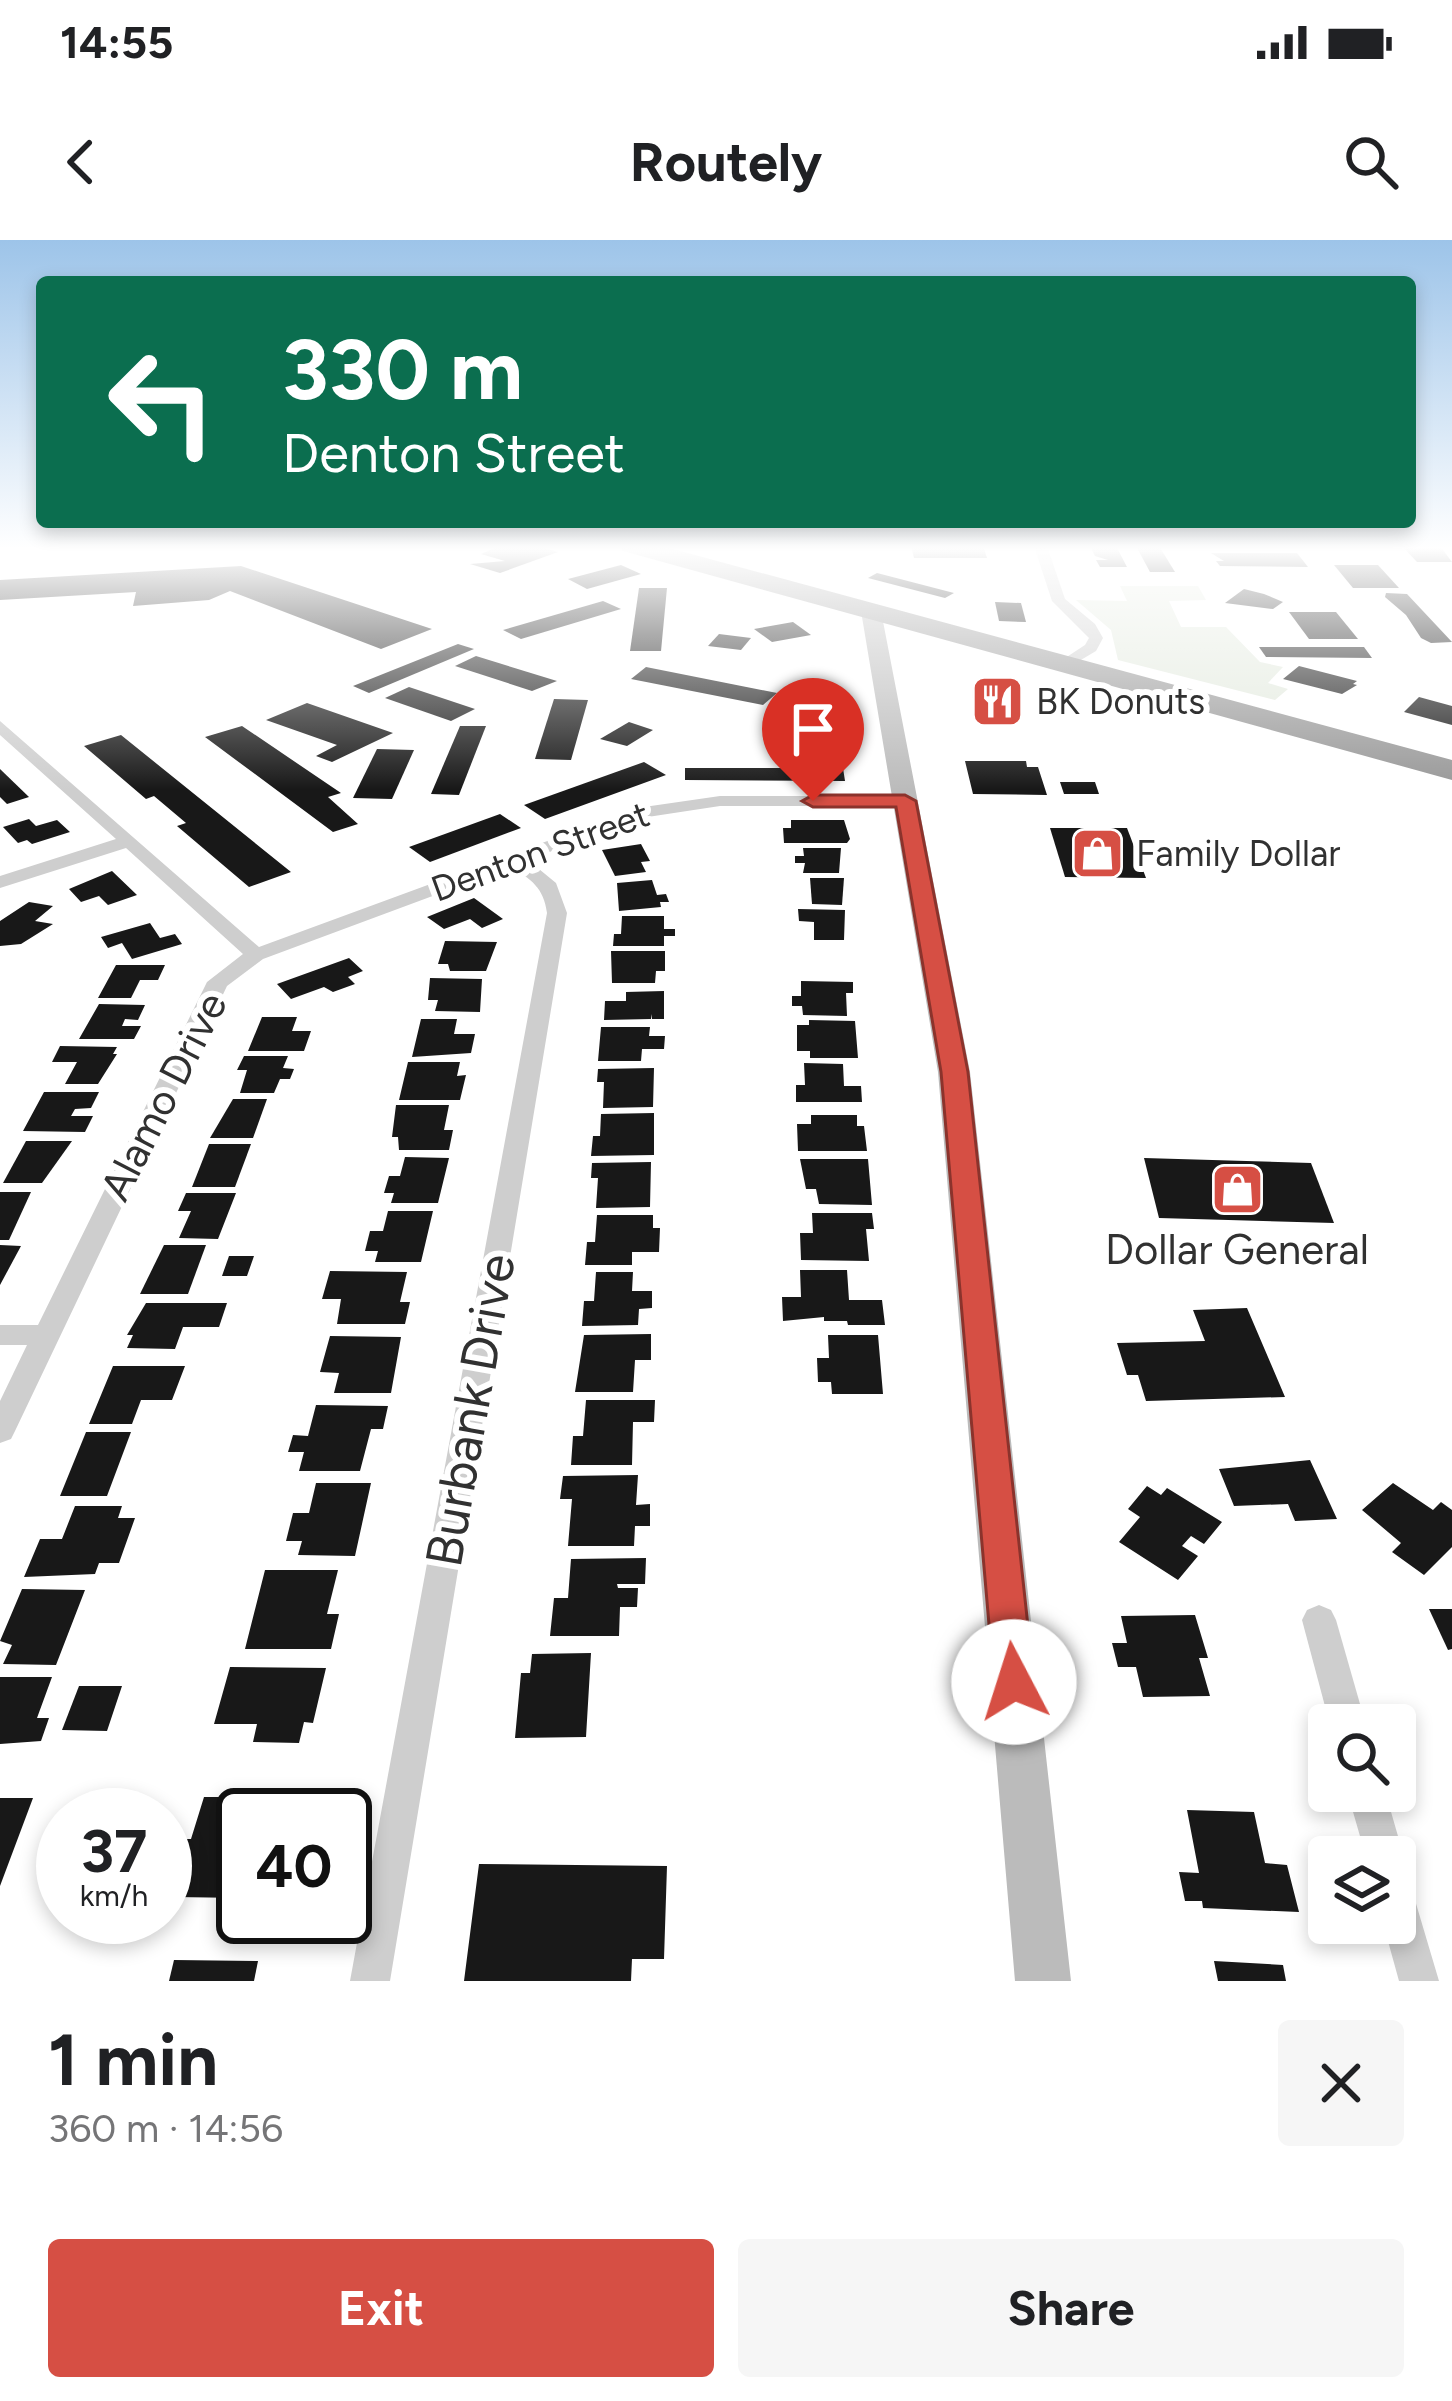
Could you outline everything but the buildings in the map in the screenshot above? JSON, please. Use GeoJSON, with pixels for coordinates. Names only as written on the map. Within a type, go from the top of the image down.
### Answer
{"type":"FeatureCollection","features":[{"type":"Feature","properties":{"kind":"highway"},"geometry":{"type":"LineString","coordinates":[[930,627],[1452,770]]}},
{"type":"Feature","properties":{"kind":"street"},"geometry":{"type":"LineString","coordinates":[[874,627],[954,1072],[1042,1981]]}},
{"type":"Feature","properties":{"kind":"street"},"geometry":{"type":"LineString","coordinates":[[1064,664],[1091,648],[1096,638],[1090,627]]}},
{"type":"Feature","properties":{"kind":"street","name":"Alamo Drive"},"geometry":{"type":"LineString","coordinates":[[0,726],[10,746],[256,955],[218,982],[0,1431]]}},
{"type":"Feature","properties":{"kind":"street","name":"Denton Street"},"geometry":{"type":"LineString","coordinates":[[256,955],[667,806],[720,801],[905,801]]}},
{"type":"Feature","properties":{"kind":"street"},"geometry":{"type":"LineString","coordinates":[[0,882],[127,842]]}},
{"type":"Feature","properties":{"kind":"street","name":"Burbank Drive"},"geometry":{"type":"LineString","coordinates":[[370,1981],[557,914],[556,894],[541,876],[513,860]]}},
{"type":"Feature","properties":{"kind":"street"},"geometry":{"type":"LineString","coordinates":[[0,1335],[45,1335]]}},
{"type":"Feature","properties":{"kind":"street"},"geometry":{"type":"LineString","coordinates":[[1318,1620],[1342,1704]]}},
{"type":"Feature","properties":{"kind":"street"},"geometry":{"type":"LineString","coordinates":[[1409,1944],[1419,1981]]}},
{"type":"Feature","properties":{"kind":"shaded area"},"geometry":{"type":"Polygon","coordinates":[[[1108,627],[1226,627],[1260,662],[1283,667],[1268,683],[1288,689],[1275,700],[1118,660],[1108,627]]]}},
{"type":"Feature","properties":{"kind":"place","name":"BK Donuts"},"geometry":{"type":"Point","coordinates":[997,701]}},
{"type":"Feature","properties":{"kind":"place","name":"Family Dollar"},"geometry":{"type":"Point","coordinates":[1097,853]}},
{"type":"Feature","properties":{"kind":"place","name":"Dollar General"},"geometry":{"type":"Point","coordinates":[1237,1190]}},
{"type":"Feature","properties":{"kind":"route"},"geometry":{"type":"LineString","coordinates":[[813,801],[905,801],[954,1072],[1014,1682]]}}]}
